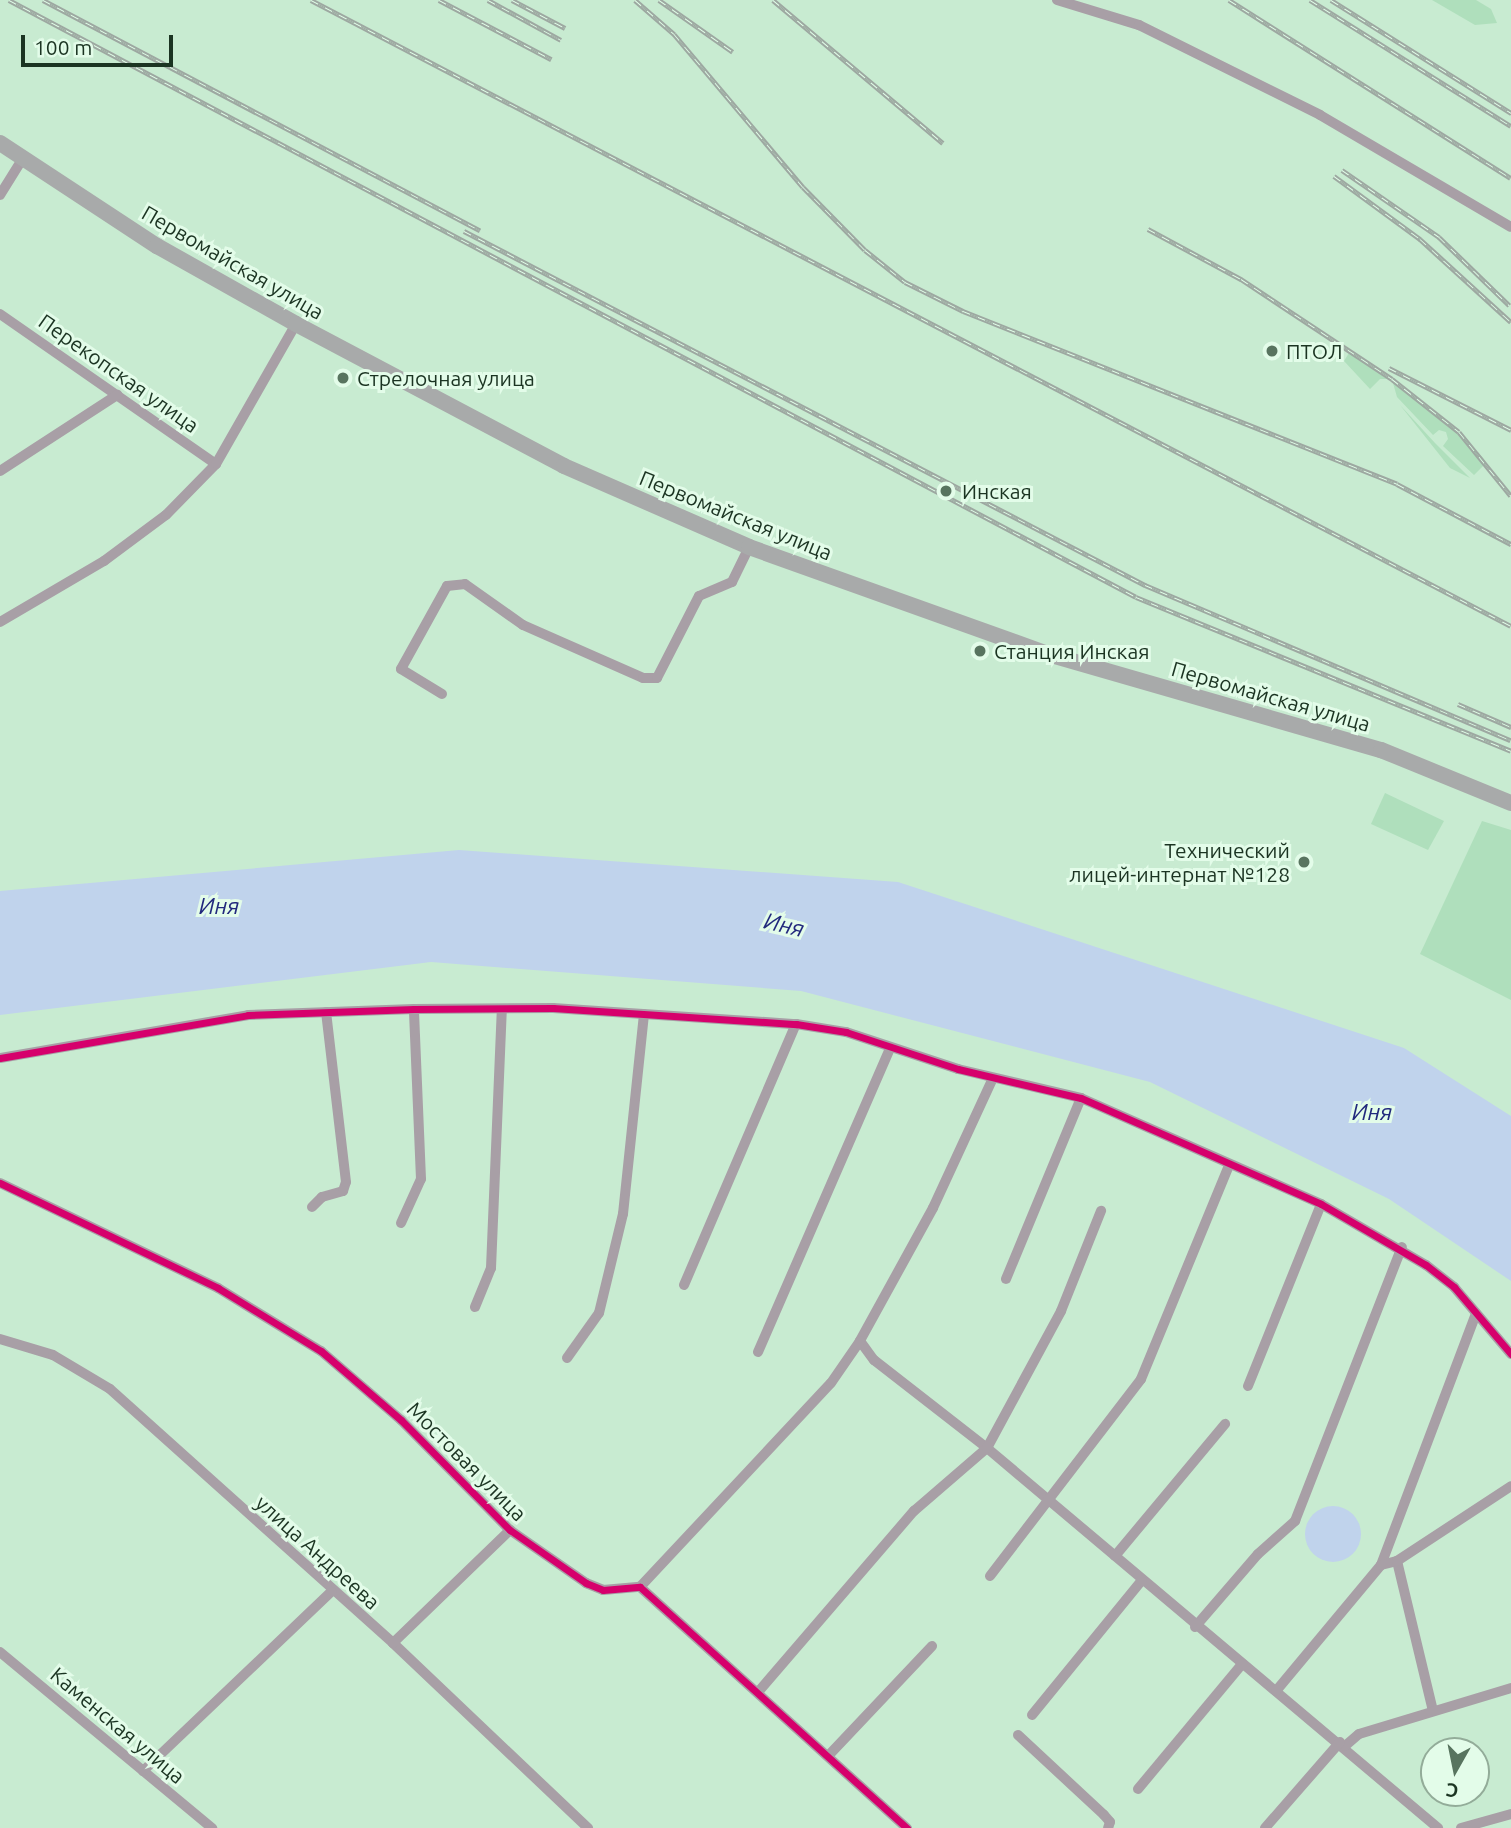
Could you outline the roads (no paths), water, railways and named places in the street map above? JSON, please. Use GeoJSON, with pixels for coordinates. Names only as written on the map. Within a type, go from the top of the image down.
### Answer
{"type":"FeatureCollection","features":[{"type":"Feature","properties":{"kind":"main road","name":"Первомайская улица"},"geometry":{"type":"LineString","coordinates":[[0,143],[157,246],[296,324],[564,466],[749,547],[1048,654],[1381,750],[1511,803]]}},
{"type":"Feature","properties":{"kind":"street"},"geometry":{"type":"LineString","coordinates":[[1057,0],[1139,25],[1320,115],[1511,227]]}},
{"type":"Feature","properties":{"kind":"street"},"geometry":{"type":"LineString","coordinates":[[0,195],[23,158]]}},
{"type":"Feature","properties":{"kind":"street","name":"Перекопская улица"},"geometry":{"type":"LineString","coordinates":[[0,314],[216,464]]}},
{"type":"Feature","properties":{"kind":"street"},"geometry":{"type":"LineString","coordinates":[[0,622],[86,573],[166,515],[216,464],[296,324]]}},
{"type":"Feature","properties":{"kind":"street"},"geometry":{"type":"LineString","coordinates":[[0,471],[117,395]]}},
{"type":"Feature","properties":{"kind":"street"},"geometry":{"type":"LineString","coordinates":[[442,694],[401,669],[447,586],[465,584],[523,625],[643,678],[657,678],[699,596],[732,582],[749,547]]}},
{"type":"Feature","properties":{"kind":"street"},"geometry":{"type":"LineString","coordinates":[[401,1223],[421,1179],[414,1009]]}},
{"type":"Feature","properties":{"kind":"street"},"geometry":{"type":"LineString","coordinates":[[0,1058],[248,1015],[414,1009],[644,1014],[796,1024],[846,1032],[890,1049],[993,1078],[1081,1098],[1229,1166],[1321,1203],[1402,1247],[1454,1287],[1511,1354]]}},
{"type":"Feature","properties":{"kind":"street"},"geometry":{"type":"LineString","coordinates":[[475,1307],[491,1268],[502,1009]]}},
{"type":"Feature","properties":{"kind":"street"},"geometry":{"type":"LineString","coordinates":[[312,1207],[321,1197],[343,1191],[345,1182],[326,1012]]}},
{"type":"Feature","properties":{"kind":"street"},"geometry":{"type":"LineString","coordinates":[[568,1357],[599,1313],[623,1214],[644,1014]]}},
{"type":"Feature","properties":{"kind":"street"},"geometry":{"type":"LineString","coordinates":[[684,1285],[796,1024]]}},
{"type":"Feature","properties":{"kind":"street"},"geometry":{"type":"LineString","coordinates":[[758,1352],[890,1049]]}},
{"type":"Feature","properties":{"kind":"street"},"geometry":{"type":"LineString","coordinates":[[907,1828],[759,1691],[640,1587],[831,1383],[860,1340],[933,1208],[993,1078]]}},
{"type":"Feature","properties":{"kind":"street"},"geometry":{"type":"LineString","coordinates":[[1006,1279],[1081,1098]]}},
{"type":"Feature","properties":{"kind":"street"},"geometry":{"type":"LineString","coordinates":[[990,1576],[1051,1502],[1141,1379],[1229,1166]]}},
{"type":"Feature","properties":{"kind":"street","name":"Мостовая улица"},"geometry":{"type":"LineString","coordinates":[[0,1183],[218,1288],[321,1351],[401,1420],[510,1530],[586,1583],[603,1590],[640,1587]]}},
{"type":"Feature","properties":{"kind":"street"},"geometry":{"type":"LineString","coordinates":[[1248,1387],[1321,1203]]}},
{"type":"Feature","properties":{"kind":"street"},"geometry":{"type":"LineString","coordinates":[[759,1691],[914,1511],[987,1448],[1062,1311],[1101,1211]]}},
{"type":"Feature","properties":{"kind":"street"},"geometry":{"type":"LineString","coordinates":[[1195,1627],[1258,1554],[1296,1521],[1402,1247]]}},
{"type":"Feature","properties":{"kind":"street"},"geometry":{"type":"LineString","coordinates":[[1276,1691],[1381,1565],[1476,1313]]}},
{"type":"Feature","properties":{"kind":"street","name":"улица Андреева"},"geometry":{"type":"LineString","coordinates":[[0,1339],[53,1355],[110,1389],[331,1592],[393,1643],[588,1828]]}},
{"type":"Feature","properties":{"kind":"street"},"geometry":{"type":"LineString","coordinates":[[860,1340],[874,1360],[987,1448],[1195,1627],[1342,1744],[1438,1828]]}},
{"type":"Feature","properties":{"kind":"street"},"geometry":{"type":"LineString","coordinates":[[1115,1556],[1225,1424]]}},
{"type":"Feature","properties":{"kind":"street"},"geometry":{"type":"LineString","coordinates":[[1381,1565],[1397,1561],[1511,1486]]}},
{"type":"Feature","properties":{"kind":"street"},"geometry":{"type":"LineString","coordinates":[[393,1643],[510,1530]]}},
{"type":"Feature","properties":{"kind":"street"},"geometry":{"type":"LineString","coordinates":[[1397,1561],[1433,1711]]}},
{"type":"Feature","properties":{"kind":"street"},"geometry":{"type":"LineString","coordinates":[[1032,1715],[1142,1580]]}},
{"type":"Feature","properties":{"kind":"street"},"geometry":{"type":"LineString","coordinates":[[143,1771],[331,1592]]}},
{"type":"Feature","properties":{"kind":"street"},"geometry":{"type":"LineString","coordinates":[[829,1755],[932,1646]]}},
{"type":"Feature","properties":{"kind":"street","name":"Каменская улица"},"geometry":{"type":"LineString","coordinates":[[0,1652],[212,1828]]}},
{"type":"Feature","properties":{"kind":"street"},"geometry":{"type":"LineString","coordinates":[[1138,1788],[1241,1664]]}},
{"type":"Feature","properties":{"kind":"street"},"geometry":{"type":"LineString","coordinates":[[1265,1828],[1342,1744],[1359,1734],[1511,1688]]}},
{"type":"Feature","properties":{"kind":"street"},"geometry":{"type":"LineString","coordinates":[[1018,1735],[1104,1815],[1110,1822],[1108,1828]]}},
{"type":"Feature","properties":{"kind":"street"},"geometry":{"type":"LineString","coordinates":[[1461,1828],[1511,1814]]}},
{"type":"Feature","properties":{"kind":"water","name":"Иня"},"geometry":{"type":"Polygon","coordinates":[[[459,850],[898,882],[1404,1048],[1511,1116],[1511,1281],[1389,1199],[1150,1082],[801,991],[431,962],[0,1015],[0,891],[459,850]]]}},
{"type":"Feature","properties":{"kind":"water"},"geometry":{"type":"Polygon","coordinates":[[[1333,1506],[1348,1511],[1356,1519],[1361,1534],[1356,1549],[1348,1557],[1333,1562],[1318,1557],[1310,1549],[1305,1534],[1310,1519],[1318,1511],[1333,1506]]]}},
{"type":"Feature","properties":{"kind":"railway"},"geometry":{"type":"LineString","coordinates":[[9,0],[1136,597],[1511,751]]}},
{"type":"Feature","properties":{"kind":"railway"},"geometry":{"type":"LineString","coordinates":[[43,0],[480,230]]}},
{"type":"Feature","properties":{"kind":"railway"},"geometry":{"type":"LineString","coordinates":[[311,0],[1511,626]]}},
{"type":"Feature","properties":{"kind":"railway"},"geometry":{"type":"LineString","coordinates":[[439,0],[551,59]]}},
{"type":"Feature","properties":{"kind":"railway"},"geometry":{"type":"LineString","coordinates":[[488,0],[561,40]]}},
{"type":"Feature","properties":{"kind":"railway"},"geometry":{"type":"LineString","coordinates":[[512,0],[565,28]]}},
{"type":"Feature","properties":{"kind":"railway"},"geometry":{"type":"LineString","coordinates":[[635,0],[674,34],[803,187],[865,250],[905,282],[963,311],[1397,484],[1511,544]]}},
{"type":"Feature","properties":{"kind":"railway"},"geometry":{"type":"LineString","coordinates":[[659,0],[733,52]]}},
{"type":"Feature","properties":{"kind":"railway"},"geometry":{"type":"LineString","coordinates":[[773,0],[943,143]]}},
{"type":"Feature","properties":{"kind":"railway"},"geometry":{"type":"LineString","coordinates":[[1229,0],[1511,178]]}},
{"type":"Feature","properties":{"kind":"railway"},"geometry":{"type":"LineString","coordinates":[[1310,0],[1511,126]]}},
{"type":"Feature","properties":{"kind":"railway"},"geometry":{"type":"LineString","coordinates":[[1331,0],[1511,113]]}},
{"type":"Feature","properties":{"kind":"railway"},"geometry":{"type":"LineString","coordinates":[[1342,170],[1439,237],[1509,305]]}},
{"type":"Feature","properties":{"kind":"railway"},"geometry":{"type":"LineString","coordinates":[[1334,176],[1420,239],[1511,322]]}},
{"type":"Feature","properties":{"kind":"railway"},"geometry":{"type":"LineString","coordinates":[[1148,229],[1241,279],[1392,379],[1459,432],[1511,496]]}},
{"type":"Feature","properties":{"kind":"railway"},"geometry":{"type":"LineString","coordinates":[[464,231],[1145,585],[1511,740]]}},
{"type":"Feature","properties":{"kind":"railway"},"geometry":{"type":"LineString","coordinates":[[1389,368],[1511,430]]}},
{"type":"Feature","properties":{"kind":"railway"},"geometry":{"type":"LineString","coordinates":[[1458,704],[1511,727]]}},
{"type":"Feature","properties":{"kind":"place","name":"ПТОЛ"},"geometry":{"type":"Point","coordinates":[1272,351]}},
{"type":"Feature","properties":{"kind":"place","name":"Стрелочная улица"},"geometry":{"type":"Point","coordinates":[343,378]}},
{"type":"Feature","properties":{"kind":"place","name":"Инская"},"geometry":{"type":"Point","coordinates":[946,491]}},
{"type":"Feature","properties":{"kind":"place","name":"Станция Инская"},"geometry":{"type":"Point","coordinates":[980,651]}},
{"type":"Feature","properties":{"kind":"place","name":"Технический лицей-интернат №128"},"geometry":{"type":"Point","coordinates":[1304,862]}}]}
